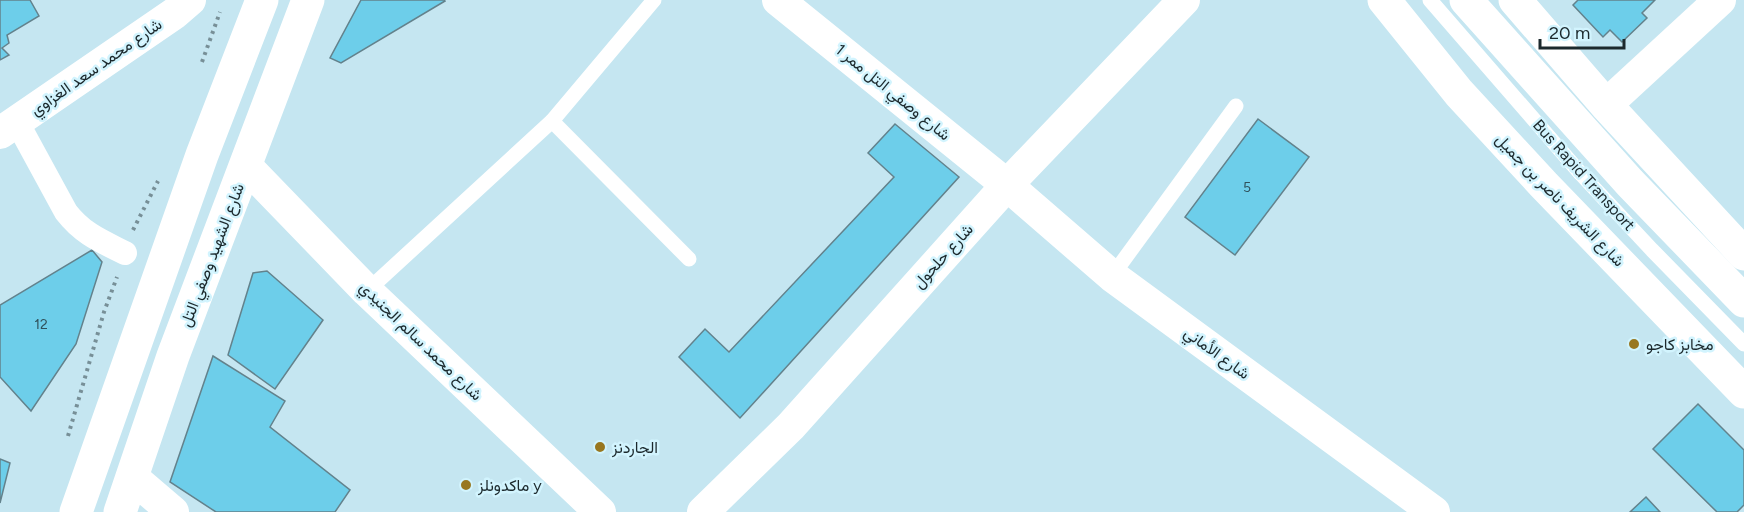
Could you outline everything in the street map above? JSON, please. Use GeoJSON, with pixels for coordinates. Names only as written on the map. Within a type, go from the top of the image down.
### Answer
{"type":"FeatureCollection","features":[{"type":"Feature","properties":{"kind":"main road"},"geometry":{"type":"LineString","coordinates":[[76,512],[202,155],[262,0]]}},
{"type":"Feature","properties":{"kind":"main road","name":"شارع الشهيد وصفي التل"},"geometry":{"type":"LineString","coordinates":[[120,512],[173,356],[308,0]]}},
{"type":"Feature","properties":{"kind":"main road","name":"شارع الشريف ناصر بن جميل"},"geometry":{"type":"LineString","coordinates":[[1384,0],[1459,93],[1744,392]]}},
{"type":"Feature","properties":{"kind":"main road"},"geometry":{"type":"LineString","coordinates":[[1466,0],[1630,183],[1744,301]]}},
{"type":"Feature","properties":{"kind":"main road"},"geometry":{"type":"LineString","coordinates":[[1515,0],[1606,105],[1744,254]]}},
{"type":"Feature","properties":{"kind":"street","name":"شارع محمد سعد الغزاوي"},"geometry":{"type":"LineString","coordinates":[[8,127],[175,13],[190,0]]}},
{"type":"Feature","properties":{"kind":"street","name":"شارع وصفي التل ممر 1"},"geometry":{"type":"LineString","coordinates":[[778,0],[1007,185]]}},
{"type":"Feature","properties":{"kind":"street","name":"شارع حلحول"},"geometry":{"type":"LineString","coordinates":[[703,512],[791,426],[1007,185],[1184,0]]}},
{"type":"Feature","properties":{"kind":"street"},"geometry":{"type":"LineString","coordinates":[[1606,105],[1720,0]]}},
{"type":"Feature","properties":{"kind":"street"},"geometry":{"type":"LineString","coordinates":[[8,127],[77,225],[91,236],[125,253]]}},
{"type":"Feature","properties":{"kind":"street","name":"شارع محمد سالم الجنيدي"},"geometry":{"type":"LineString","coordinates":[[246,166],[367,291],[600,512]]}},
{"type":"Feature","properties":{"kind":"street","name":"شارع الأماني"},"geometry":{"type":"LineString","coordinates":[[1007,185],[1112,276],[1434,512]]}},
{"type":"Feature","properties":{"kind":"street"},"geometry":{"type":"LineString","coordinates":[[132,477],[173,512]]}},
{"type":"Feature","properties":{"kind":"lane"},"geometry":{"type":"LineString","coordinates":[[367,291],[552,121],[654,0]]}},
{"type":"Feature","properties":{"kind":"lane","name":"Bus Rapid Transport"},"geometry":{"type":"LineString","coordinates":[[1430,0],[1581,174],[1744,344]]}},
{"type":"Feature","properties":{"kind":"lane"},"geometry":{"type":"LineString","coordinates":[[1112,276],[1236,106]]}},
{"type":"Feature","properties":{"kind":"lane"},"geometry":{"type":"LineString","coordinates":[[552,121],[689,260]]}},
{"type":"Feature","properties":{"kind":"path"},"geometry":{"type":"LineString","coordinates":[[201,65],[221,7]]}},
{"type":"Feature","properties":{"kind":"path"},"geometry":{"type":"LineString","coordinates":[[66,443],[104,312],[134,225],[159,180]]}},
{"type":"Feature","properties":{"kind":"building"},"geometry":{"type":"Polygon","coordinates":[[[0,0],[30,0],[39,16],[7,35],[9,43],[2,48],[9,55],[0,60],[0,0]]]}},
{"type":"Feature","properties":{"kind":"building"},"geometry":{"type":"Polygon","coordinates":[[[361,0],[445,1],[341,63],[330,58],[361,0]]]}},
{"type":"Feature","properties":{"kind":"building"},"geometry":{"type":"Polygon","coordinates":[[[1578,0],[1655,0],[1642,13],[1647,18],[1622,42],[1610,30],[1603,37],[1573,5],[1578,0]]]}},
{"type":"Feature","properties":{"kind":"building"},"geometry":{"type":"Polygon","coordinates":[[[1258,119],[1309,157],[1235,255],[1185,217],[1258,119]]]}},
{"type":"Feature","properties":{"kind":"building"},"geometry":{"type":"Polygon","coordinates":[[[895,124],[959,177],[740,418],[679,357],[705,329],[729,352],[894,177],[868,153],[895,124]]]}},
{"type":"Feature","properties":{"kind":"building"},"geometry":{"type":"Polygon","coordinates":[[[92,250],[102,262],[76,344],[31,411],[0,377],[0,305],[92,250]]]}},
{"type":"Feature","properties":{"kind":"building"},"geometry":{"type":"Polygon","coordinates":[[[267,271],[323,320],[275,389],[228,355],[253,273],[267,271]]]}},
{"type":"Feature","properties":{"kind":"building"},"geometry":{"type":"Polygon","coordinates":[[[213,356],[285,401],[270,427],[350,490],[335,512],[216,512],[170,482],[213,356]]]}},
{"type":"Feature","properties":{"kind":"building"},"geometry":{"type":"Polygon","coordinates":[[[1698,404],[1744,450],[1744,505],[1737,512],[1717,512],[1653,449],[1698,404]]]}},
{"type":"Feature","properties":{"kind":"building"},"geometry":{"type":"Polygon","coordinates":[[[0,459],[10,463],[0,503],[0,459]]]}},
{"type":"Feature","properties":{"kind":"building"},"geometry":{"type":"Polygon","coordinates":[[[1646,497],[1660,512],[1630,512],[1646,497]]]}},
{"type":"Feature","properties":{"kind":"place","name":"مخابز كاجو"},"geometry":{"type":"Point","coordinates":[1634,344]}},
{"type":"Feature","properties":{"kind":"place","name":"الجاردنز"},"geometry":{"type":"Point","coordinates":[600,447]}},
{"type":"Feature","properties":{"kind":"place","name":"ماكدونلز y"},"geometry":{"type":"Point","coordinates":[466,485]}}]}
